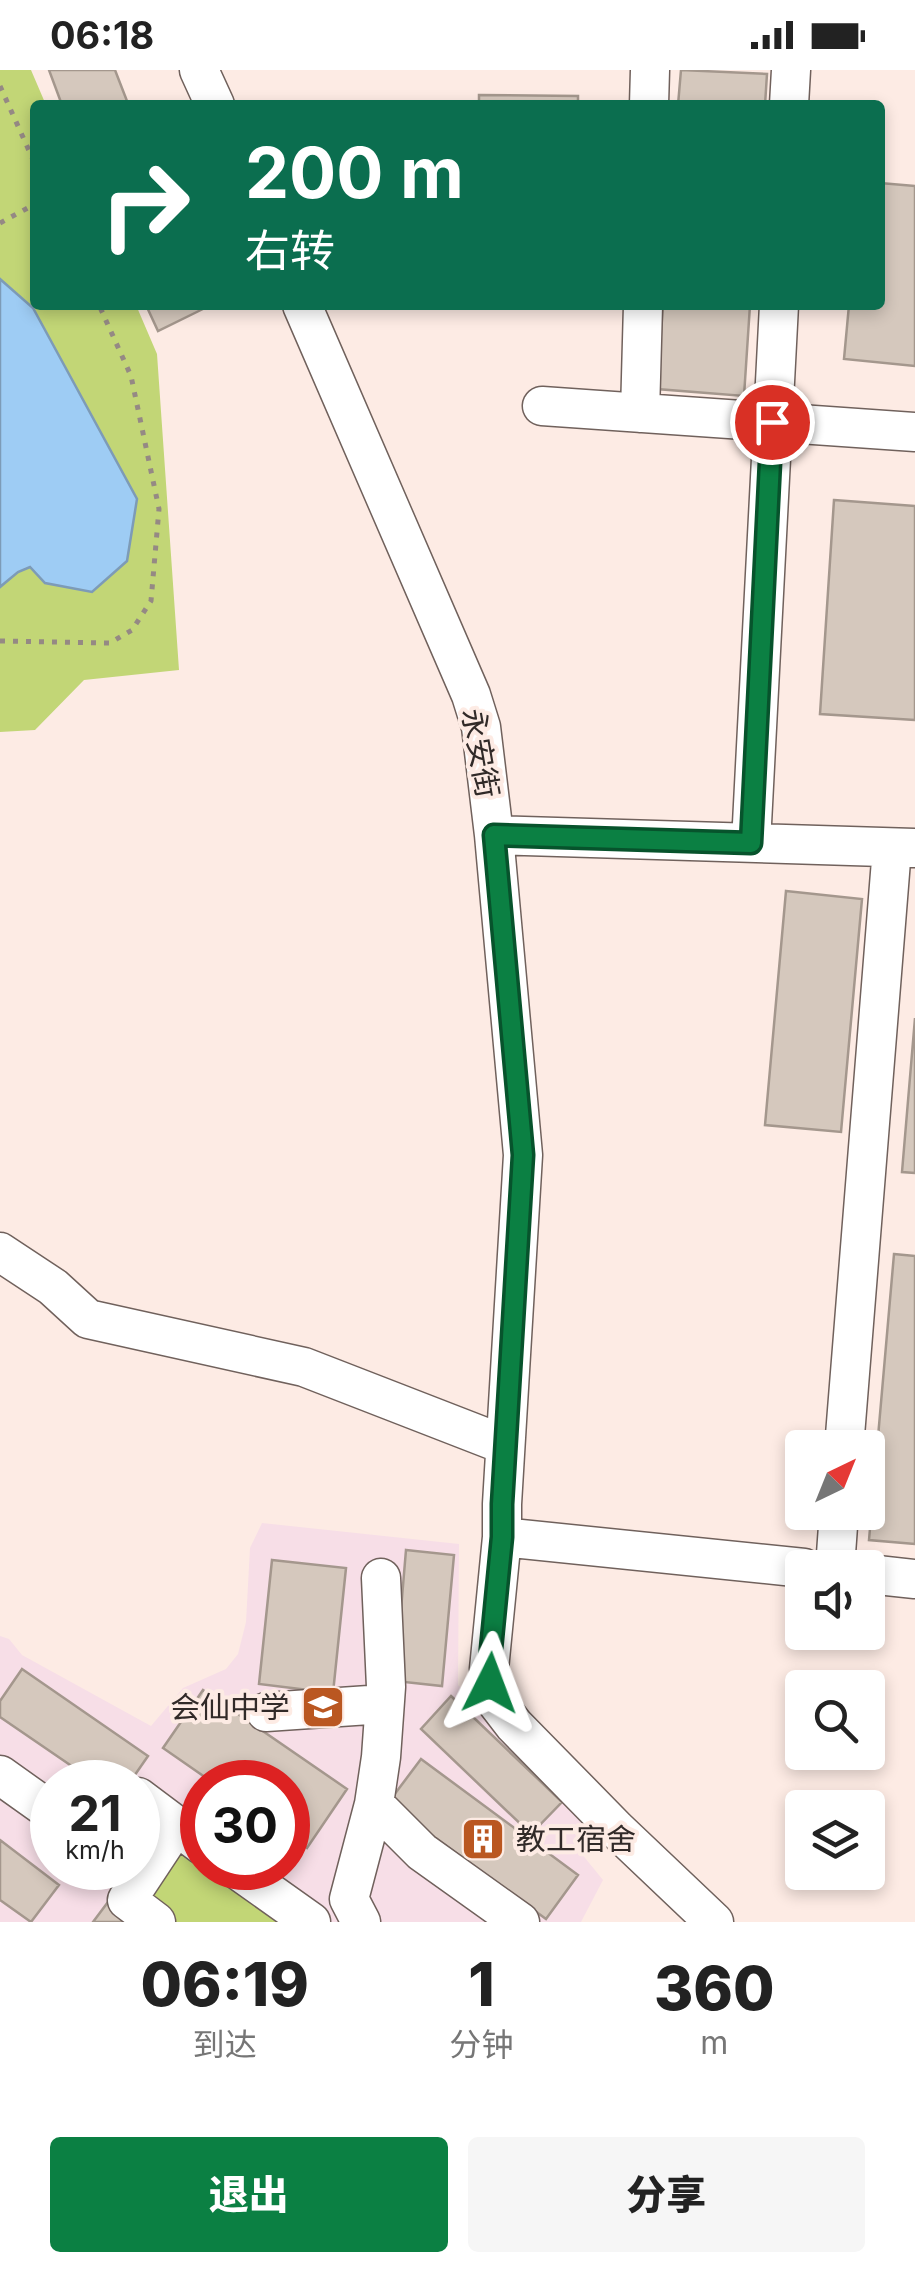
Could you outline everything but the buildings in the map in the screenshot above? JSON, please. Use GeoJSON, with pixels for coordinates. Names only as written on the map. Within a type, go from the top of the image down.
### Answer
{"type":"FeatureCollection","features":[{"type":"Feature","properties":{"kind":"street"},"geometry":{"type":"LineString","coordinates":[[200,70],[213,100]]}},
{"type":"Feature","properties":{"kind":"street"},"geometry":{"type":"LineString","coordinates":[[648,100],[650,70]]}},
{"type":"Feature","properties":{"kind":"street"},"geometry":{"type":"LineString","coordinates":[[789,100],[791,70]]}},
{"type":"Feature","properties":{"kind":"street","name":"永安街"},"geometry":{"type":"LineString","coordinates":[[304,310],[471,695],[481,727],[523,1155],[502,1537],[489,1669],[493,1695],[514,1725],[714,1922]]}},
{"type":"Feature","properties":{"kind":"street"},"geometry":{"type":"LineString","coordinates":[[640,413],[643,310]]}},
{"type":"Feature","properties":{"kind":"street"},"geometry":{"type":"LineString","coordinates":[[751,843],[779,310]]}},
{"type":"Feature","properties":{"kind":"street"},"geometry":{"type":"LineString","coordinates":[[542,406],[915,432]]}},
{"type":"Feature","properties":{"kind":"street"},"geometry":{"type":"LineString","coordinates":[[494,835],[903,848],[846,1430]]}},
{"type":"Feature","properties":{"kind":"street"},"geometry":{"type":"LineString","coordinates":[[0,1252],[53,1287],[88,1318],[304,1367],[506,1445]]}},
{"type":"Feature","properties":{"kind":"street"},"geometry":{"type":"LineString","coordinates":[[502,1537],[785,1566]]}},
{"type":"Feature","properties":{"kind":"street"},"geometry":{"type":"LineString","coordinates":[[885,1576],[915,1579]]}},
{"type":"Feature","properties":{"kind":"street"},"geometry":{"type":"LineString","coordinates":[[361,1922],[349,1899],[374,1804],[381,1757],[386,1687],[382,1578]]}},
{"type":"Feature","properties":{"kind":"street"},"geometry":{"type":"LineString","coordinates":[[266,1712],[384,1704]]}},
{"type":"Feature","properties":{"kind":"street"},"geometry":{"type":"LineString","coordinates":[[0,1775],[30,1796]]}},
{"type":"Feature","properties":{"kind":"street"},"geometry":{"type":"LineString","coordinates":[[374,1804],[422,1852],[520,1922]]}},
{"type":"Feature","properties":{"kind":"street"},"geometry":{"type":"LineString","coordinates":[[156,1922],[127,1900],[180,1845]]}},
{"type":"Feature","properties":{"kind":"street"},"geometry":{"type":"LineString","coordinates":[[265,1890],[311,1922]]}},
{"type":"Feature","properties":{"kind":"path"},"geometry":{"type":"LineString","coordinates":[[0,86],[30,153]]}},
{"type":"Feature","properties":{"kind":"path"},"geometry":{"type":"LineString","coordinates":[[0,223],[30,207]]}},
{"type":"Feature","properties":{"kind":"path"},"geometry":{"type":"LineString","coordinates":[[0,641],[110,643],[132,630],[151,601],[159,510],[131,376],[101,310]]}},
{"type":"Feature","properties":{"kind":"shaded area","name":"会仙中学"},"geometry":{"type":"Polygon","coordinates":[[[262,1523],[459,1544],[458,1685],[597,1830],[581,1853],[603,1880],[581,1922],[0,1922],[0,1636],[9,1639],[22,1655],[151,1726],[183,1688],[226,1669],[238,1654],[246,1622],[250,1548],[262,1523]]]}},
{"type":"Feature","properties":{"kind":"green space"},"geometry":{"type":"Polygon","coordinates":[[[0,70],[31,70],[44,100],[30,100],[30,310],[138,310],[157,354],[179,670],[84,680],[35,730],[0,732],[0,70]]]}},
{"type":"Feature","properties":{"kind":"green space"},"geometry":{"type":"Polygon","coordinates":[[[179,1835],[180,1890],[255,1890],[300,1922],[164,1922],[133,1900],[140,1890],[160,1890],[160,1862],[179,1835]]]}},
{"type":"Feature","properties":{"kind":"water"},"geometry":{"type":"Polygon","coordinates":[[[0,279],[34,310],[137,499],[127,561],[92,592],[45,583],[30,567],[0,587],[0,279]]]}},
{"type":"Feature","properties":{"kind":"place","name":"会仙中学"},"geometry":{"type":"Point","coordinates":[323,1707]}},
{"type":"Feature","properties":{"kind":"place","name":"教工宿舍"},"geometry":{"type":"Point","coordinates":[483,1839]}},
{"type":"Feature","properties":{"kind":"route"},"geometry":{"type":"LineString","coordinates":[[490,1683],[523,1155],[494,835],[751,843],[772,422]]}}]}
